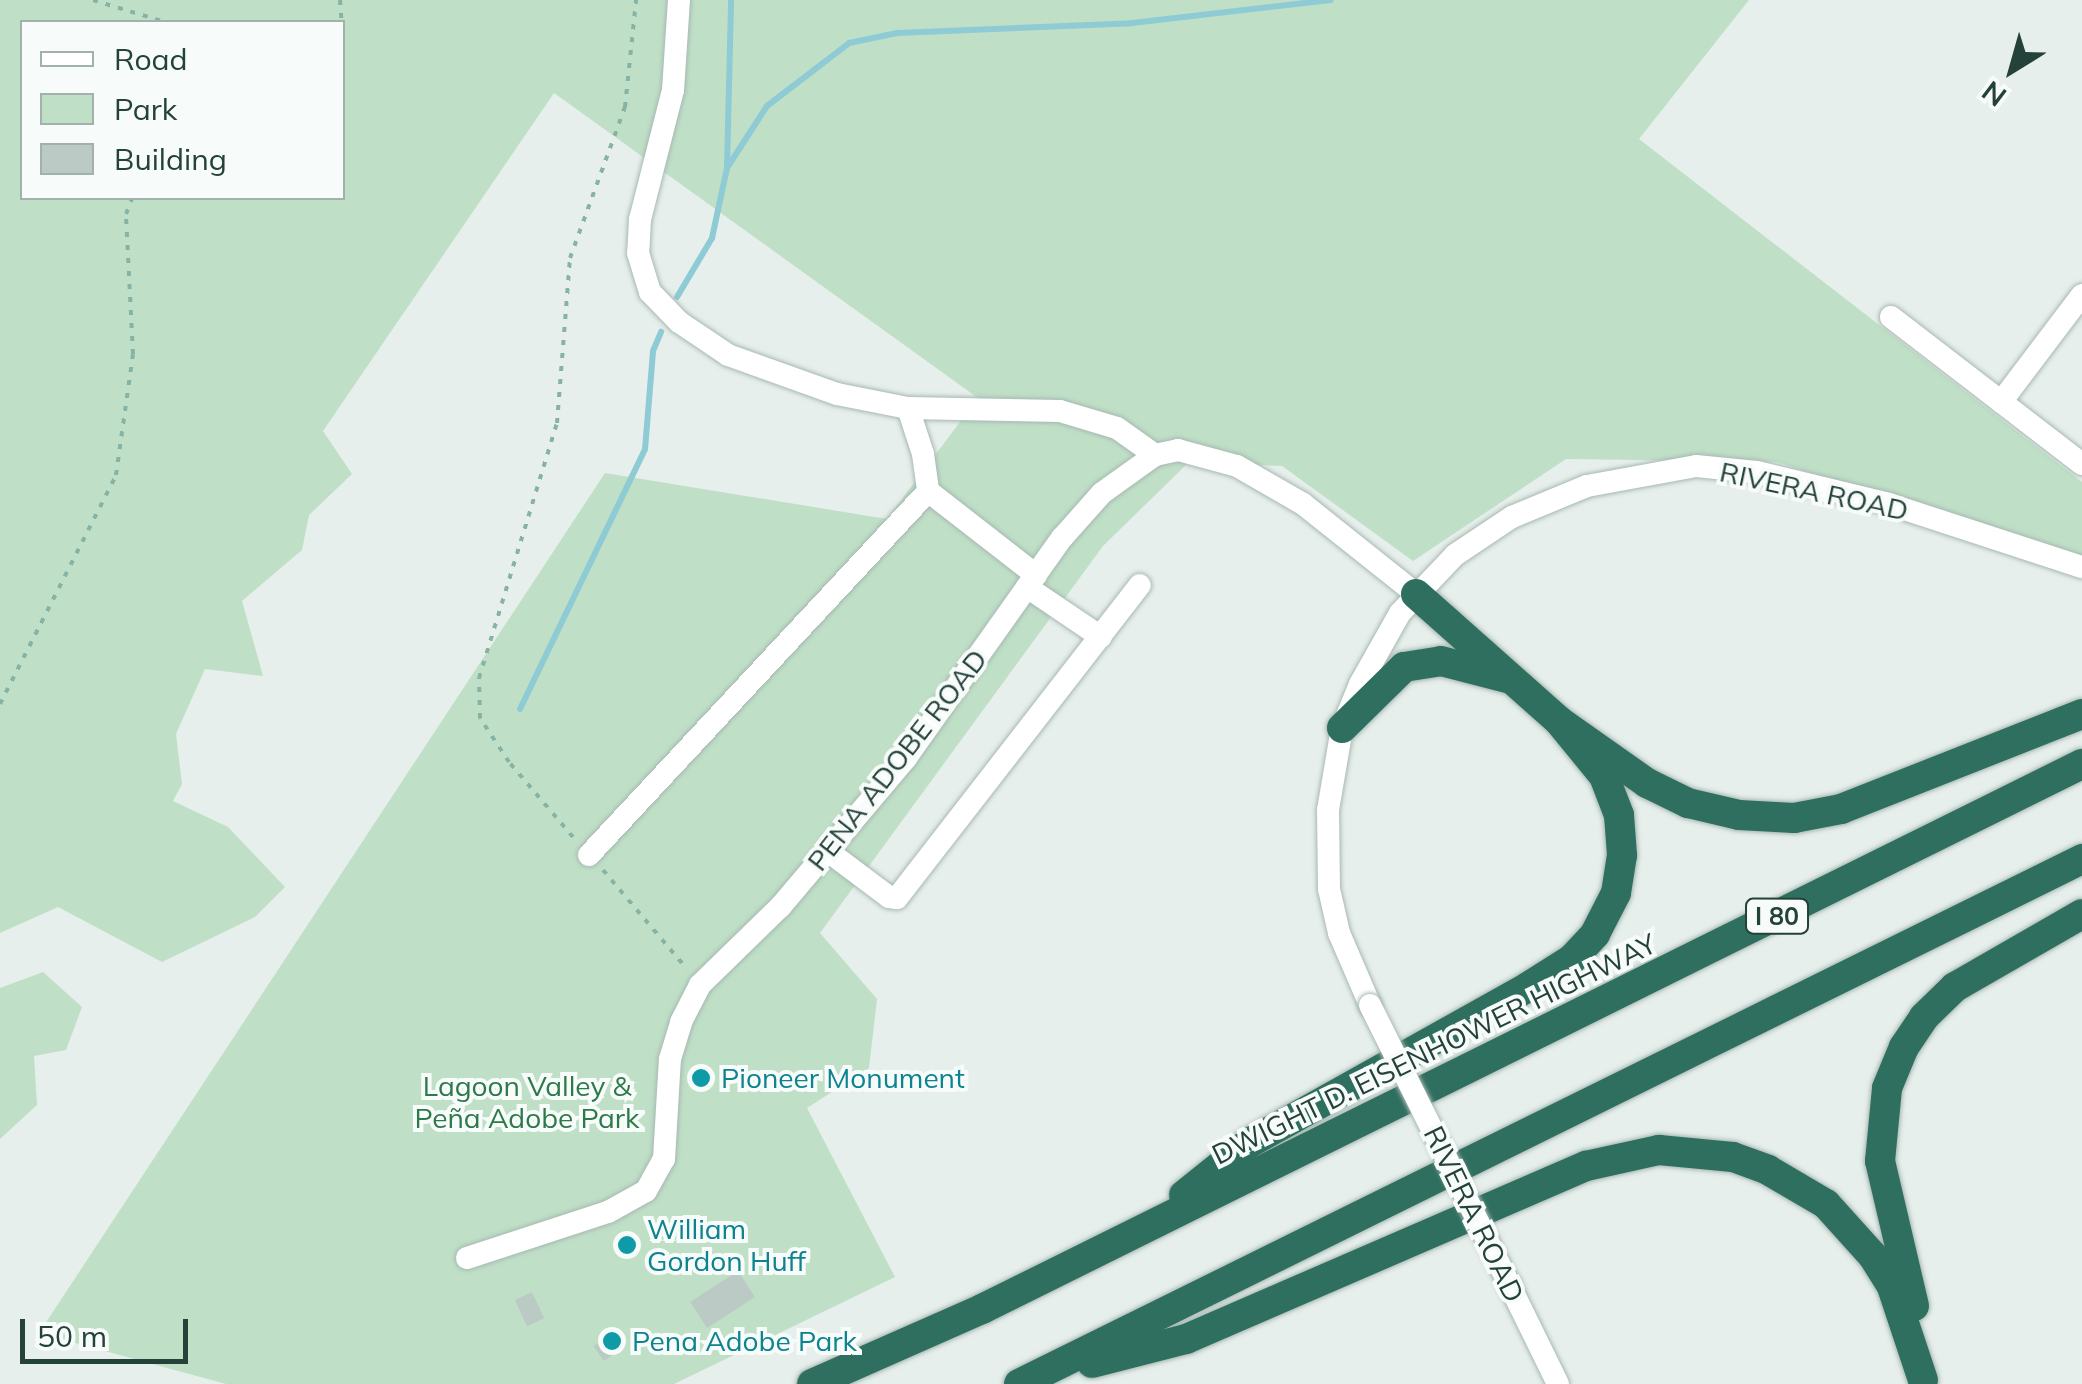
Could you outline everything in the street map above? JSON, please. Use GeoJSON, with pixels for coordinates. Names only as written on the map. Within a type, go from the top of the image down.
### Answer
{"type":"FeatureCollection","features":[{"type":"Feature","properties":{"kind":"highway"},"geometry":{"type":"LineString","coordinates":[[1416,594],[1558,721],[1647,783],[1688,803],[1740,815],[1794,818],[1841,809],[2082,714]]}},
{"type":"Feature","properties":{"kind":"highway"},"geometry":{"type":"LineString","coordinates":[[1342,728],[1404,668],[1440,661],[1510,678]]}},
{"type":"Feature","properties":{"kind":"highway"},"geometry":{"type":"LineString","coordinates":[[1137,1233],[1249,1143],[1528,987],[1572,959],[1596,934],[1616,893],[1622,855],[1619,815],[1604,776],[1558,721]]}},
{"type":"Feature","properties":{"kind":"highway","name":"DWIGHT D. EISENHOWER HIGHWAY"},"geometry":{"type":"LineString","coordinates":[[812,1384],[982,1309],[2082,764]]}},
{"type":"Feature","properties":{"kind":"highway"},"geometry":{"type":"LineString","coordinates":[[1024,1382],[2082,859]]}},
{"type":"Feature","properties":{"kind":"highway"},"geometry":{"type":"LineString","coordinates":[[1923,1382],[1925,1352],[1880,1160],[1887,1088],[1924,1017],[1955,987],[2082,914]]}},
{"type":"Feature","properties":{"kind":"highway"},"geometry":{"type":"LineString","coordinates":[[1024,1382],[1186,1339],[1527,1188],[1626,1154],[1659,1150],[1733,1158],[1783,1177],[1826,1204],[1874,1256],[1892,1287],[1923,1382]]}},
{"type":"Feature","properties":{"kind":"street"},"geometry":{"type":"LineString","coordinates":[[679,0],[673,90],[640,219],[638,253],[650,292],[692,333],[728,355],[837,394],[908,408],[1060,411],[1117,428],[1155,455],[1178,450],[1237,466],[1304,504],[1416,594]]}},
{"type":"Feature","properties":{"kind":"street"},"geometry":{"type":"LineString","coordinates":[[2001,402],[2082,296]]}},
{"type":"Feature","properties":{"kind":"street"},"geometry":{"type":"LineString","coordinates":[[1891,317],[2082,464]]}},
{"type":"Feature","properties":{"kind":"street"},"geometry":{"type":"LineString","coordinates":[[908,408],[924,454],[928,491],[1101,637]]}},
{"type":"Feature","properties":{"kind":"street","name":"PENA ADOBE ROAD"},"geometry":{"type":"LineString","coordinates":[[468,1258],[608,1212],[646,1191],[664,1159],[670,1059],[680,1022],[700,985],[829,852],[906,758],[1032,581],[1102,493],[1155,455]]}},
{"type":"Feature","properties":{"kind":"street","name":"RIVERA ROAD"},"geometry":{"type":"LineString","coordinates":[[1558,1384],[1370,1005],[1340,934],[1329,889],[1328,810],[1342,728],[1380,644],[1416,594],[1456,555],[1512,517],[1587,486],[1696,466],[1757,472],[1889,504],[2082,567]]}},
{"type":"Feature","properties":{"kind":"street"},"geometry":{"type":"LineString","coordinates":[[589,855],[928,491]]}},
{"type":"Feature","properties":{"kind":"street"},"geometry":{"type":"LineString","coordinates":[[829,852],[889,897],[897,898],[1140,586]]}},
{"type":"Feature","properties":{"kind":"path"},"geometry":{"type":"LineString","coordinates":[[93,0],[158,20]]}},
{"type":"Feature","properties":{"kind":"path"},"geometry":{"type":"LineString","coordinates":[[636,0],[625,106],[570,258],[556,422],[479,678],[480,718],[509,762],[700,985]]}},
{"type":"Feature","properties":{"kind":"path"},"geometry":{"type":"LineString","coordinates":[[0,704],[116,474],[133,354],[126,214],[131,200]]}},
{"type":"Feature","properties":{"kind":"green space","name":"Lagoon Valley & Peña Adobe Park"},"geometry":{"type":"Polygon","coordinates":[[[0,0],[1749,0],[1639,139],[2082,482],[2082,572],[2016,542],[1777,462],[1566,459],[1413,561],[1282,466],[1189,462],[1103,546],[820,933],[877,999],[869,1068],[807,1108],[895,1277],[674,1384],[226,1384],[39,1333],[605,473],[887,519],[978,398],[554,93],[323,431],[352,474],[309,515],[302,550],[242,601],[263,676],[205,669],[176,734],[182,784],[173,801],[228,827],[285,887],[255,917],[162,962],[58,907],[0,933],[0,0]]]}},
{"type":"Feature","properties":{"kind":"green space"},"geometry":{"type":"Polygon","coordinates":[[[43,972],[82,1007],[66,1050],[34,1056],[37,1105],[0,1139],[0,988],[43,972]]]}},
{"type":"Feature","properties":{"kind":"building"},"geometry":{"type":"Polygon","coordinates":[[[738,1271],[755,1297],[707,1328],[690,1302],[738,1271]]]}},
{"type":"Feature","properties":{"kind":"building"},"geometry":{"type":"Polygon","coordinates":[[[532,1292],[544,1318],[527,1326],[515,1300],[532,1292]]]}},
{"type":"Feature","properties":{"kind":"building"},"geometry":{"type":"Polygon","coordinates":[[[616,1331],[626,1346],[604,1361],[594,1346],[616,1331]]]}},
{"type":"Feature","properties":{"kind":"waterway"},"geometry":{"type":"LineString","coordinates":[[727,168],[731,0]]}},
{"type":"Feature","properties":{"kind":"waterway"},"geometry":{"type":"LineString","coordinates":[[677,297],[712,238],[727,168],[767,106],[849,43],[897,33],[1132,23],[1331,0]]}},
{"type":"Feature","properties":{"kind":"waterway"},"geometry":{"type":"LineString","coordinates":[[520,709],[645,449],[653,351],[661,332]]}},
{"type":"Feature","properties":{"kind":"place","name":"Pioneer Monument"},"geometry":{"type":"Point","coordinates":[701,1078]}},
{"type":"Feature","properties":{"kind":"place","name":"William Gordon Huff"},"geometry":{"type":"Point","coordinates":[627,1245]}},
{"type":"Feature","properties":{"kind":"place","name":"Pena Adobe Park"},"geometry":{"type":"Point","coordinates":[612,1341]}}]}
